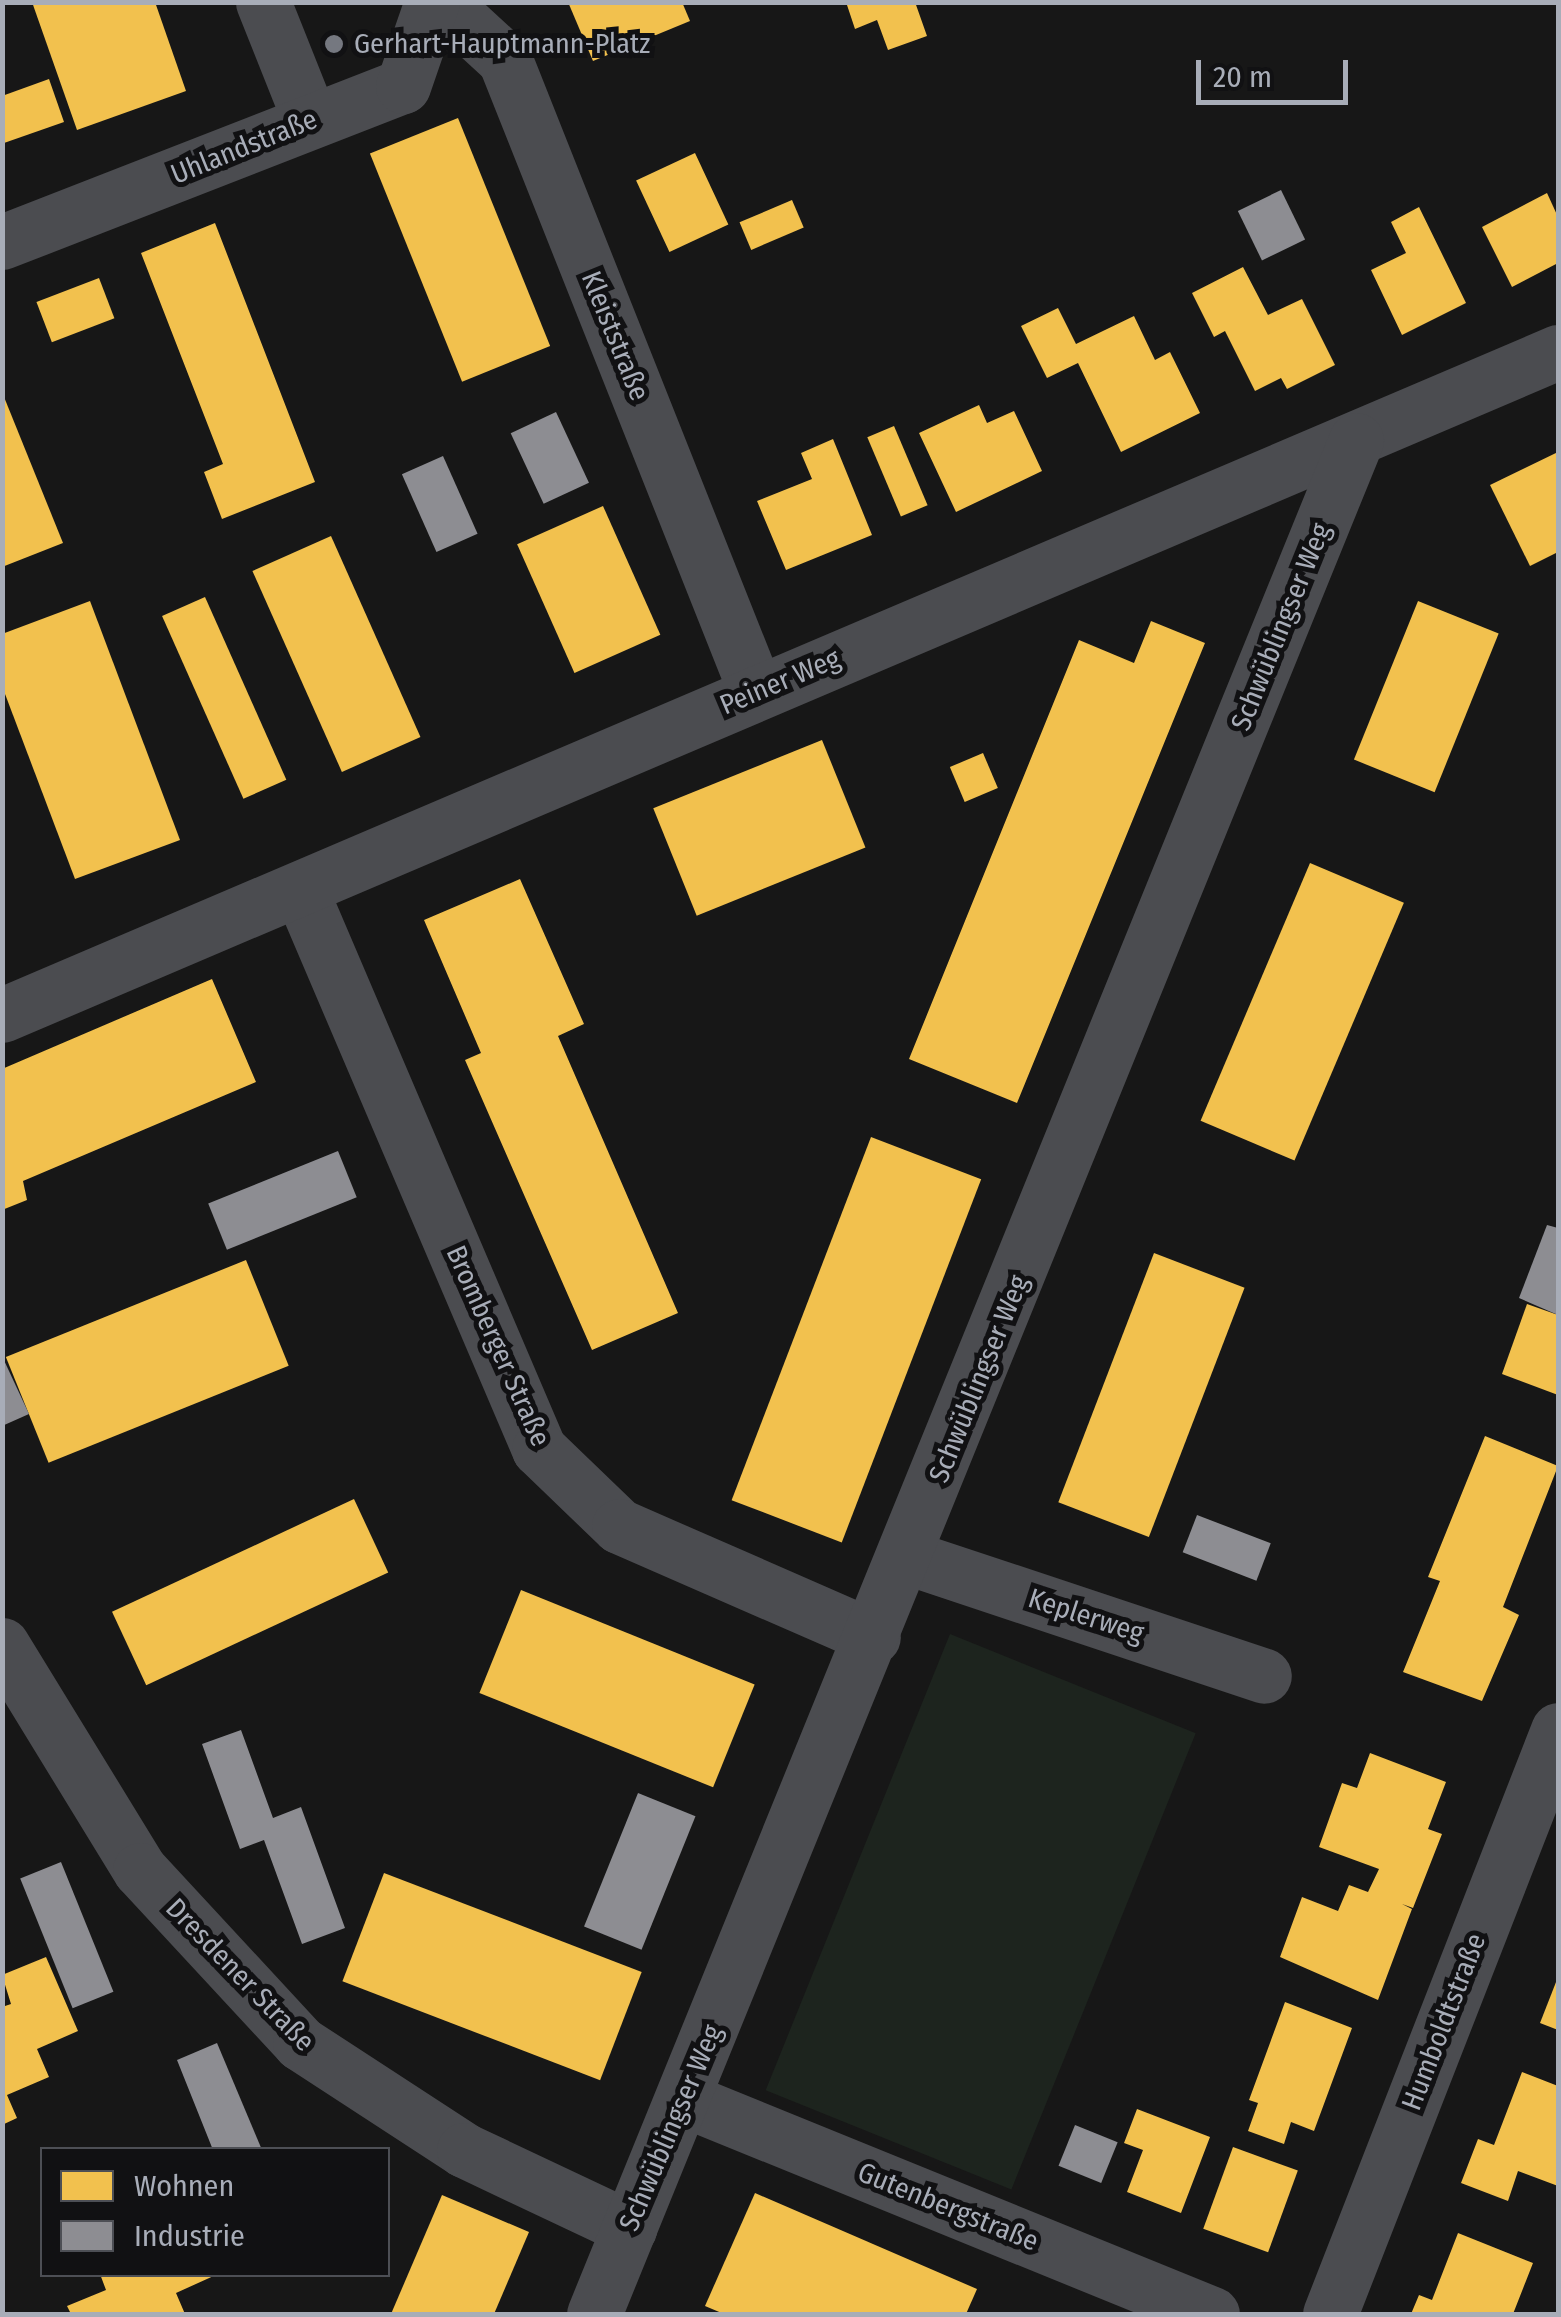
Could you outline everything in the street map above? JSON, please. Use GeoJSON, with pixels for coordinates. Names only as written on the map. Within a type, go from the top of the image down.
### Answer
{"type":"FeatureCollection","features":[{"type":"Feature","properties":{"kind":"street"},"geometry":{"type":"LineString","coordinates":[[263,2],[310,120]]}},
{"type":"Feature","properties":{"kind":"street","name":"Uhlandstraße"},"geometry":{"type":"LineString","coordinates":[[2,242],[404,86],[432,2]]}},
{"type":"Feature","properties":{"kind":"street","name":"Kleiststraße"},"geometry":{"type":"LineString","coordinates":[[442,2],[505,60],[756,692]]}},
{"type":"Feature","properties":{"kind":"street","name":"Peiner Weg"},"geometry":{"type":"LineString","coordinates":[[2,1014],[1558,352]]}},
{"type":"Feature","properties":{"kind":"street","name":"Schwüblingser Weg"},"geometry":{"type":"LineString","coordinates":[[594,2314],[907,1557],[1356,440]]}},
{"type":"Feature","properties":{"kind":"street","name":"Bromberger Straße"},"geometry":{"type":"LineString","coordinates":[[300,888],[539,1448],[619,1526],[873,1637]]}},
{"type":"Feature","properties":{"kind":"street","name":"Keplerweg"},"geometry":{"type":"LineString","coordinates":[[907,1557],[1264,1676]]}},
{"type":"Feature","properties":{"kind":"street","name":"Dresdener Straße"},"geometry":{"type":"LineString","coordinates":[[2,1645],[140,1870],[300,2043],[464,2150],[629,2228]]}},
{"type":"Feature","properties":{"kind":"street","name":"Humboldtstraße"},"geometry":{"type":"LineString","coordinates":[[1330,2314],[1558,1730]]}},
{"type":"Feature","properties":{"kind":"street","name":"Gutenbergstraße"},"geometry":{"type":"LineString","coordinates":[[684,2099],[1212,2314]]}},
{"type":"Feature","properties":{"kind":"shaded area"},"geometry":{"type":"Polygon","coordinates":[[[950,1634],[1196,1733],[1011,2189],[766,2090],[950,1634]]]}},
{"type":"Feature","properties":{"kind":"building: Wohnen"},"geometry":{"type":"Polygon","coordinates":[[[32,2],[155,2],[186,91],[77,130],[32,2]]]}},
{"type":"Feature","properties":{"kind":"building: Wohnen"},"geometry":{"type":"Polygon","coordinates":[[[568,2],[682,2],[690,21],[593,61],[568,2]]]}},
{"type":"Feature","properties":{"kind":"building: Wohnen"},"geometry":{"type":"Polygon","coordinates":[[[846,2],[915,2],[927,36],[888,50],[877,20],[855,29],[846,2]]]}},
{"type":"Feature","properties":{"kind":"building: Wohnen"},"geometry":{"type":"Polygon","coordinates":[[[49,79],[64,122],[4,143],[2,96],[49,79]]]}},
{"type":"Feature","properties":{"kind":"building: Wohnen"},"geometry":{"type":"Polygon","coordinates":[[[458,118],[550,346],[462,382],[370,154],[458,118]]]}},
{"type":"Feature","properties":{"kind":"building: Wohnen"},"geometry":{"type":"Polygon","coordinates":[[[695,153],[728,225],[669,252],[636,180],[695,153]]]}},
{"type":"Feature","properties":{"kind":"building: Wohnen"},"geometry":{"type":"Polygon","coordinates":[[[1547,193],[1558,217],[1558,263],[1512,287],[1482,227],[1547,193]]]}},
{"type":"Feature","properties":{"kind":"building: Wohnen"},"geometry":{"type":"Polygon","coordinates":[[[792,200],[804,228],[751,250],[740,222],[792,200]]]}},
{"type":"Feature","properties":{"kind":"building: Wohnen"},"geometry":{"type":"Polygon","coordinates":[[[1419,207],[1466,303],[1402,335],[1371,270],[1406,253],[1391,222],[1419,207]]]}},
{"type":"Feature","properties":{"kind":"building: Wohnen"},"geometry":{"type":"Polygon","coordinates":[[[215,223],[315,482],[222,519],[204,472],[223,464],[141,253],[215,223]]]}},
{"type":"Feature","properties":{"kind":"building: Wohnen"},"geometry":{"type":"Polygon","coordinates":[[[1243,267],[1268,315],[1302,299],[1335,365],[1287,389],[1281,378],[1255,391],[1225,331],[1214,337],[1192,293],[1243,267]]]}},
{"type":"Feature","properties":{"kind":"building: Wohnen"},"geometry":{"type":"Polygon","coordinates":[[[99,278],[114,318],[52,342],[36,302],[99,278]]]}},
{"type":"Feature","properties":{"kind":"building: Wohnen"},"geometry":{"type":"Polygon","coordinates":[[[1058,308],[1076,344],[1134,316],[1155,360],[1170,352],[1200,413],[1121,452],[1078,363],[1047,378],[1021,326],[1058,308]]]}},
{"type":"Feature","properties":{"kind":"building: Wohnen"},"geometry":{"type":"Polygon","coordinates":[[[2,392],[63,543],[2,567],[2,392]]]}},
{"type":"Feature","properties":{"kind":"building: Wohnen"},"geometry":{"type":"Polygon","coordinates":[[[979,405],[987,423],[1014,411],[1042,471],[956,512],[919,433],[979,405]]]}},
{"type":"Feature","properties":{"kind":"building: Wohnen"},"geometry":{"type":"Polygon","coordinates":[[[894,426],[928,505],[901,516],[867,437],[894,426]]]}},
{"type":"Feature","properties":{"kind":"building: Wohnen"},"geometry":{"type":"Polygon","coordinates":[[[833,439],[872,535],[786,570],[757,501],[812,479],[801,453],[833,439]]]}},
{"type":"Feature","properties":{"kind":"building: Wohnen"},"geometry":{"type":"Polygon","coordinates":[[[1558,452],[1558,552],[1530,566],[1490,485],[1558,452]]]}},
{"type":"Feature","properties":{"kind":"building: Wohnen"},"geometry":{"type":"Polygon","coordinates":[[[603,506],[660,635],[574,673],[517,544],[603,506]]]}},
{"type":"Feature","properties":{"kind":"building: Wohnen"},"geometry":{"type":"Polygon","coordinates":[[[331,536],[420,737],[342,772],[252,571],[331,536]]]}},
{"type":"Feature","properties":{"kind":"building: Wohnen"},"geometry":{"type":"Polygon","coordinates":[[[205,597],[286,780],[243,799],[162,616],[205,597]]]}},
{"type":"Feature","properties":{"kind":"building: Wohnen"},"geometry":{"type":"Polygon","coordinates":[[[90,601],[180,840],[75,879],[2,686],[2,634],[90,601]]]}},
{"type":"Feature","properties":{"kind":"building: Wohnen"},"geometry":{"type":"Polygon","coordinates":[[[1418,601],[1499,634],[1435,792],[1354,760],[1418,601]]]}},
{"type":"Feature","properties":{"kind":"building: Wohnen"},"geometry":{"type":"Polygon","coordinates":[[[1151,621],[1205,643],[1017,1103],[909,1059],[1079,640],[1134,663],[1151,621]]]}},
{"type":"Feature","properties":{"kind":"building: Wohnen"},"geometry":{"type":"Polygon","coordinates":[[[822,740],[865,848],[697,916],[653,808],[822,740]]]}},
{"type":"Feature","properties":{"kind":"building: Wohnen"},"geometry":{"type":"Polygon","coordinates":[[[983,753],[998,788],[965,802],[950,767],[983,753]]]}},
{"type":"Feature","properties":{"kind":"building: Wohnen"},"geometry":{"type":"Polygon","coordinates":[[[1310,863],[1404,903],[1294,1161],[1201,1121],[1310,863]]]}},
{"type":"Feature","properties":{"kind":"building: Wohnen"},"geometry":{"type":"Polygon","coordinates":[[[520,879],[584,1024],[558,1036],[678,1313],[592,1350],[465,1060],[481,1053],[424,920],[520,879]]]}},
{"type":"Feature","properties":{"kind":"building: Wohnen"},"geometry":{"type":"Polygon","coordinates":[[[212,979],[256,1082],[23,1181],[27,1200],[2,1210],[2,1069],[212,979]]]}},
{"type":"Feature","properties":{"kind":"building: Wohnen"},"geometry":{"type":"Polygon","coordinates":[[[871,1137],[981,1179],[842,1542],[732,1500],[871,1137]]]}},
{"type":"Feature","properties":{"kind":"building: Wohnen"},"geometry":{"type":"Polygon","coordinates":[[[1154,1253],[1245,1288],[1149,1537],[1058,1502],[1154,1253]]]}},
{"type":"Feature","properties":{"kind":"building: Wohnen"},"geometry":{"type":"Polygon","coordinates":[[[246,1260],[289,1366],[49,1463],[6,1357],[246,1260]]]}},
{"type":"Feature","properties":{"kind":"building: Wohnen"},"geometry":{"type":"Polygon","coordinates":[[[1527,1304],[1558,1315],[1558,1395],[1502,1374],[1527,1304]]]}},
{"type":"Feature","properties":{"kind":"building: Wohnen"},"geometry":{"type":"Polygon","coordinates":[[[1485,1436],[1558,1466],[1503,1607],[1519,1615],[1482,1701],[1403,1672],[1440,1581],[1428,1577],[1485,1436]]]}},
{"type":"Feature","properties":{"kind":"building: Wohnen"},"geometry":{"type":"Polygon","coordinates":[[[354,1499],[388,1572],[146,1685],[112,1612],[354,1499]]]}},
{"type":"Feature","properties":{"kind":"building: Wohnen"},"geometry":{"type":"Polygon","coordinates":[[[521,1590],[755,1684],[713,1787],[479,1693],[521,1590]]]}},
{"type":"Feature","properties":{"kind":"building: Wohnen"},"geometry":{"type":"Polygon","coordinates":[[[1370,1753],[1446,1782],[1428,1829],[1442,1834],[1413,1908],[1402,1904],[1412,1909],[1378,2000],[1280,1957],[1302,1897],[1338,1911],[1349,1885],[1368,1892],[1379,1869],[1319,1847],[1342,1783],[1357,1788],[1370,1753]]]}},
{"type":"Feature","properties":{"kind":"building: Wohnen"},"geometry":{"type":"Polygon","coordinates":[[[384,1873],[642,1972],[600,2080],[342,1981],[384,1873]]]}},
{"type":"Feature","properties":{"kind":"building: Wohnen"},"geometry":{"type":"Polygon","coordinates":[[[46,1957],[78,2031],[37,2049],[49,2077],[7,2095],[17,2118],[2,2125],[2,2007],[11,2004],[2,1975],[46,1957]]]}},
{"type":"Feature","properties":{"kind":"building: Wohnen"},"geometry":{"type":"Polygon","coordinates":[[[1558,1977],[1558,2030],[1540,2023],[1558,1977]]]}},
{"type":"Feature","properties":{"kind":"building: Wohnen"},"geometry":{"type":"Polygon","coordinates":[[[1285,2002],[1352,2028],[1314,2131],[1291,2122],[1284,2144],[1248,2131],[1258,2103],[1249,2100],[1285,2002]]]}},
{"type":"Feature","properties":{"kind":"building: Wohnen"},"geometry":{"type":"Polygon","coordinates":[[[1522,2072],[1558,2086],[1558,2186],[1518,2171],[1508,2201],[1461,2183],[1478,2139],[1494,2145],[1522,2072]]]}},
{"type":"Feature","properties":{"kind":"building: Wohnen"},"geometry":{"type":"Polygon","coordinates":[[[1137,2109],[1210,2137],[1181,2213],[1127,2192],[1143,2150],[1124,2143],[1137,2109]]]}},
{"type":"Feature","properties":{"kind":"building: Wohnen"},"geometry":{"type":"Polygon","coordinates":[[[1233,2147],[1298,2171],[1268,2252],[1203,2229],[1233,2147]]]}},
{"type":"Feature","properties":{"kind":"building: Wohnen"},"geometry":{"type":"Polygon","coordinates":[[[755,2193],[977,2289],[966,2314],[724,2314],[705,2306],[755,2193]]]}},
{"type":"Feature","properties":{"kind":"building: Wohnen"},"geometry":{"type":"Polygon","coordinates":[[[442,2195],[529,2232],[494,2314],[391,2314],[442,2195]]]}},
{"type":"Feature","properties":{"kind":"building: Wohnen"},"geometry":{"type":"Polygon","coordinates":[[[1458,2233],[1533,2263],[1513,2314],[1411,2314],[1419,2295],[1432,2300],[1458,2233]]]}},
{"type":"Feature","properties":{"kind":"building: Wohnen"},"geometry":{"type":"Polygon","coordinates":[[[101,2277],[211,2277],[176,2293],[185,2314],[71,2314],[67,2306],[106,2290],[101,2277]]]}},
{"type":"Feature","properties":{"kind":"building: Industrie"},"geometry":{"type":"Polygon","coordinates":[[[1281,190],[1305,239],[1262,260],[1238,211],[1281,190]]]}},
{"type":"Feature","properties":{"kind":"building: Industrie"},"geometry":{"type":"Polygon","coordinates":[[[556,412],[589,483],[544,504],[511,433],[556,412]]]}},
{"type":"Feature","properties":{"kind":"building: Industrie"},"geometry":{"type":"Polygon","coordinates":[[[443,456],[478,534],[436,552],[402,474],[443,456]]]}},
{"type":"Feature","properties":{"kind":"building: Industrie"},"geometry":{"type":"Polygon","coordinates":[[[338,1151],[357,1197],[227,1250],[208,1203],[338,1151]]]}},
{"type":"Feature","properties":{"kind":"building: Industrie"},"geometry":{"type":"Polygon","coordinates":[[[1547,1225],[1558,1228],[1558,1315],[1519,1298],[1547,1225]]]}},
{"type":"Feature","properties":{"kind":"building: Industrie"},"geometry":{"type":"Polygon","coordinates":[[[2,1356],[29,1414],[2,1426],[2,1356]]]}},
{"type":"Feature","properties":{"kind":"building: Industrie"},"geometry":{"type":"Polygon","coordinates":[[[1197,1515],[1271,1543],[1256,1581],[1183,1552],[1197,1515]]]}},
{"type":"Feature","properties":{"kind":"building: Industrie"},"geometry":{"type":"Polygon","coordinates":[[[241,1730],[273,1818],[301,1807],[345,1928],[302,1944],[264,1840],[240,1849],[202,1744],[241,1730]]]}},
{"type":"Feature","properties":{"kind":"building: Industrie"},"geometry":{"type":"Polygon","coordinates":[[[638,1793],[695,1816],[642,1950],[584,1927],[638,1793]]]}},
{"type":"Feature","properties":{"kind":"building: Industrie"},"geometry":{"type":"Polygon","coordinates":[[[61,1862],[113,1992],[73,2008],[20,1878],[61,1862]]]}},
{"type":"Feature","properties":{"kind":"building: Industrie"},"geometry":{"type":"Polygon","coordinates":[[[217,2043],[261,2147],[212,2147],[177,2060],[217,2043]]]}},
{"type":"Feature","properties":{"kind":"building: Industrie"},"geometry":{"type":"Polygon","coordinates":[[[1075,2125],[1118,2142],[1101,2183],[1059,2166],[1075,2125]]]}},
{"type":"Feature","properties":{"kind":"place","name":"Gerhart-Hauptmann-Platz"},"geometry":{"type":"Point","coordinates":[334,44]}}]}
